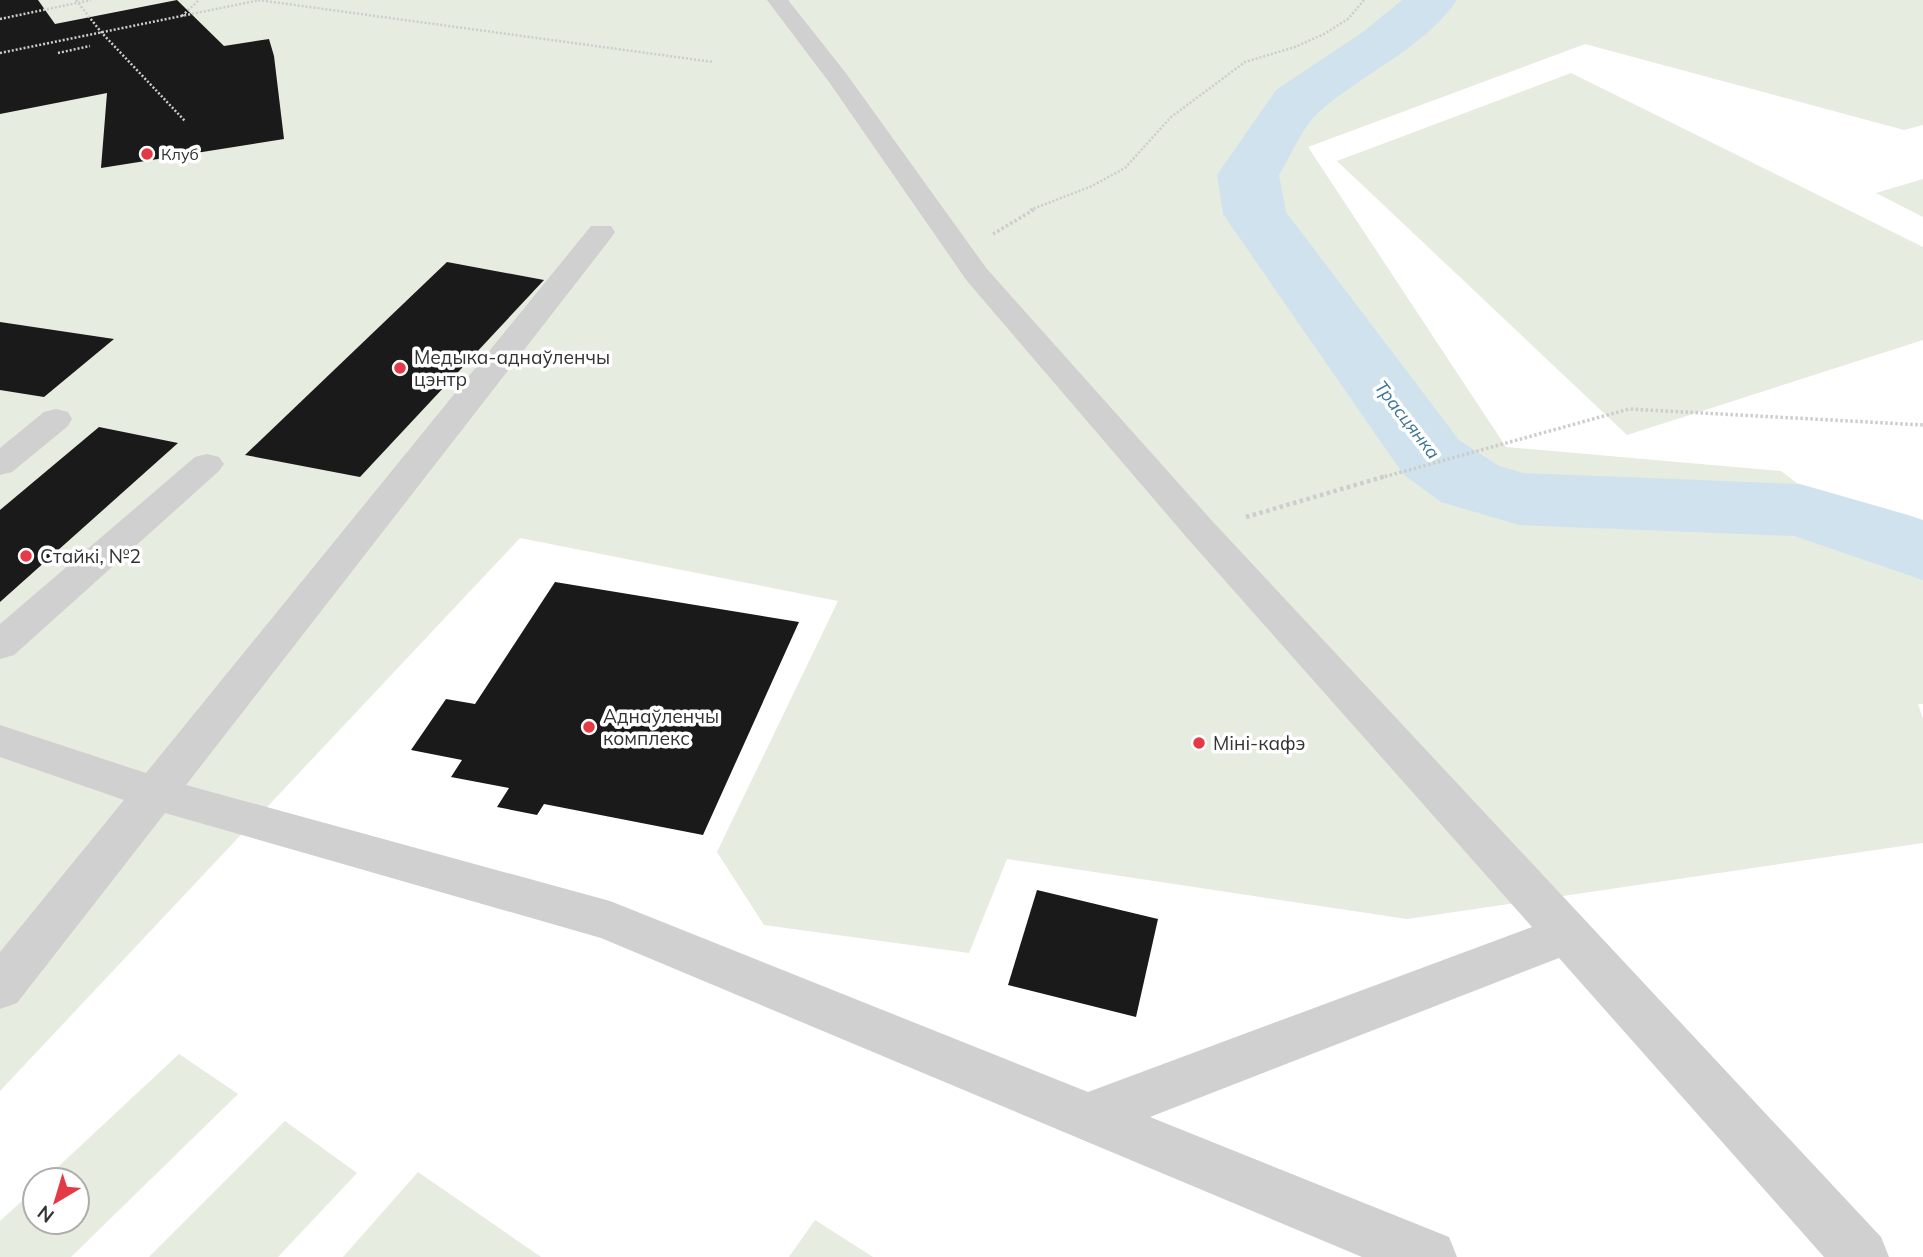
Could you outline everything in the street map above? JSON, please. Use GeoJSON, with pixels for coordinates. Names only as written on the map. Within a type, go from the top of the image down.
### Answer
{"type":"FeatureCollection","features":[{"type":"Feature","properties":{"kind":"street"},"geometry":{"type":"LineString","coordinates":[[777,0],[837,77],[976,275],[1201,531],[1861,1257]]}},
{"type":"Feature","properties":{"kind":"street"},"geometry":{"type":"LineString","coordinates":[[0,988],[601,232]]}},
{"type":"Feature","properties":{"kind":"street"},"geometry":{"type":"LineString","coordinates":[[0,465],[56,419]]}},
{"type":"Feature","properties":{"kind":"street"},"geometry":{"type":"LineString","coordinates":[[0,645],[207,464]]}},
{"type":"Feature","properties":{"kind":"street"},"geometry":{"type":"LineString","coordinates":[[0,741],[154,793],[610,921],[1429,1257]]}},
{"type":"Feature","properties":{"kind":"street"},"geometry":{"type":"LineString","coordinates":[[1088,1118],[1569,934]]}},
{"type":"Feature","properties":{"kind":"path"},"geometry":{"type":"LineString","coordinates":[[0,19],[91,0]]}},
{"type":"Feature","properties":{"kind":"path"},"geometry":{"type":"LineString","coordinates":[[181,16],[199,0]]}},
{"type":"Feature","properties":{"kind":"path"},"geometry":{"type":"LineString","coordinates":[[0,53],[259,0],[713,62]]}},
{"type":"Feature","properties":{"kind":"path"},"geometry":{"type":"LineString","coordinates":[[976,275],[977,245],[1026,212],[1092,187],[1125,168],[1171,117],[1245,62],[1295,47],[1324,34],[1348,19],[1364,0]]}},
{"type":"Feature","properties":{"kind":"path"},"geometry":{"type":"LineString","coordinates":[[77,1],[101,32],[186,121]]}},
{"type":"Feature","properties":{"kind":"path"},"geometry":{"type":"LineString","coordinates":[[58,53],[90,46]]}},
{"type":"Feature","properties":{"kind":"path"},"geometry":{"type":"LineString","coordinates":[[1201,531],[1469,452],[1629,409],[1923,425]]}},
{"type":"Feature","properties":{"kind":"shaded area"},"geometry":{"type":"Polygon","coordinates":[[[0,0],[1923,0],[1923,125],[1904,130],[1585,44],[1308,147],[1506,447],[1781,471],[1923,579],[1923,704],[1918,704],[1923,719],[1923,843],[1407,919],[1007,859],[969,953],[764,925],[717,852],[838,601],[520,538],[0,1091],[0,0]]]}},
{"type":"Feature","properties":{"kind":"shaded area"},"geometry":{"type":"Polygon","coordinates":[[[1571,73],[1923,247],[1923,340],[1627,435],[1337,161],[1571,73]]]}},
{"type":"Feature","properties":{"kind":"shaded area"},"geometry":{"type":"Polygon","coordinates":[[[1923,179],[1923,217],[1876,193],[1923,179]]]}},
{"type":"Feature","properties":{"kind":"shaded area"},"geometry":{"type":"Polygon","coordinates":[[[179,1054],[238,1094],[71,1257],[0,1257],[0,1221],[21,1202],[21,1236],[91,1236],[91,1166],[59,1166],[179,1054]]]}},
{"type":"Feature","properties":{"kind":"shaded area"},"geometry":{"type":"Polygon","coordinates":[[[285,1121],[357,1173],[278,1257],[149,1257],[285,1121]]]}},
{"type":"Feature","properties":{"kind":"shaded area"},"geometry":{"type":"Polygon","coordinates":[[[418,1172],[541,1257],[343,1257],[418,1172]]]}},
{"type":"Feature","properties":{"kind":"shaded area"},"geometry":{"type":"Polygon","coordinates":[[[815,1220],[873,1257],[789,1257],[815,1220]]]}},
{"type":"Feature","properties":{"kind":"building"},"geometry":{"type":"Polygon","coordinates":[[[0,0],[38,0],[55,24],[177,0],[224,46],[269,39],[274,56],[284,139],[101,168],[107,93],[0,114],[0,0]]]}},
{"type":"Feature","properties":{"kind":"building","name":"Медыка-аднаўленчы цэнтр"},"geometry":{"type":"Polygon","coordinates":[[[447,262],[544,280],[360,477],[245,455],[447,262]]]}},
{"type":"Feature","properties":{"kind":"building"},"geometry":{"type":"Polygon","coordinates":[[[0,322],[114,339],[44,397],[0,390],[0,322]]]}},
{"type":"Feature","properties":{"kind":"building","name":"Стайкі, №2"},"geometry":{"type":"Polygon","coordinates":[[[99,427],[178,443],[0,602],[0,510],[99,427]]]}},
{"type":"Feature","properties":{"kind":"building","name":"Аднаўленчы комплекс"},"geometry":{"type":"Polygon","coordinates":[[[555,582],[799,622],[703,835],[544,804],[537,815],[497,807],[509,788],[451,777],[462,760],[411,750],[446,699],[475,704],[555,582]]]}},
{"type":"Feature","properties":{"kind":"building"},"geometry":{"type":"Polygon","coordinates":[[[1037,890],[1158,919],[1136,1017],[1008,985],[1037,890]]]}},
{"type":"Feature","properties":{"kind":"waterway","name":"Трасцянка"},"geometry":{"type":"LineString","coordinates":[[1432,0],[1382,43],[1296,102],[1248,175],[1255,214],[1431,457],[1470,484],[1519,499],[1800,510],[1878,534],[1923,552]]}},
{"type":"Feature","properties":{"kind":"place","name":"Клуб"},"geometry":{"type":"Point","coordinates":[147,154]}},
{"type":"Feature","properties":{"kind":"place","name":"Медыка-аднаўленчы цэнтр"},"geometry":{"type":"Point","coordinates":[400,368]}},
{"type":"Feature","properties":{"kind":"place","name":"Стайкі, №2"},"geometry":{"type":"Point","coordinates":[26,556]}},
{"type":"Feature","properties":{"kind":"place","name":"Аднаўленчы комплекс"},"geometry":{"type":"Point","coordinates":[589,727]}},
{"type":"Feature","properties":{"kind":"place","name":"Міні-кафэ"},"geometry":{"type":"Point","coordinates":[1199,743]}}]}
